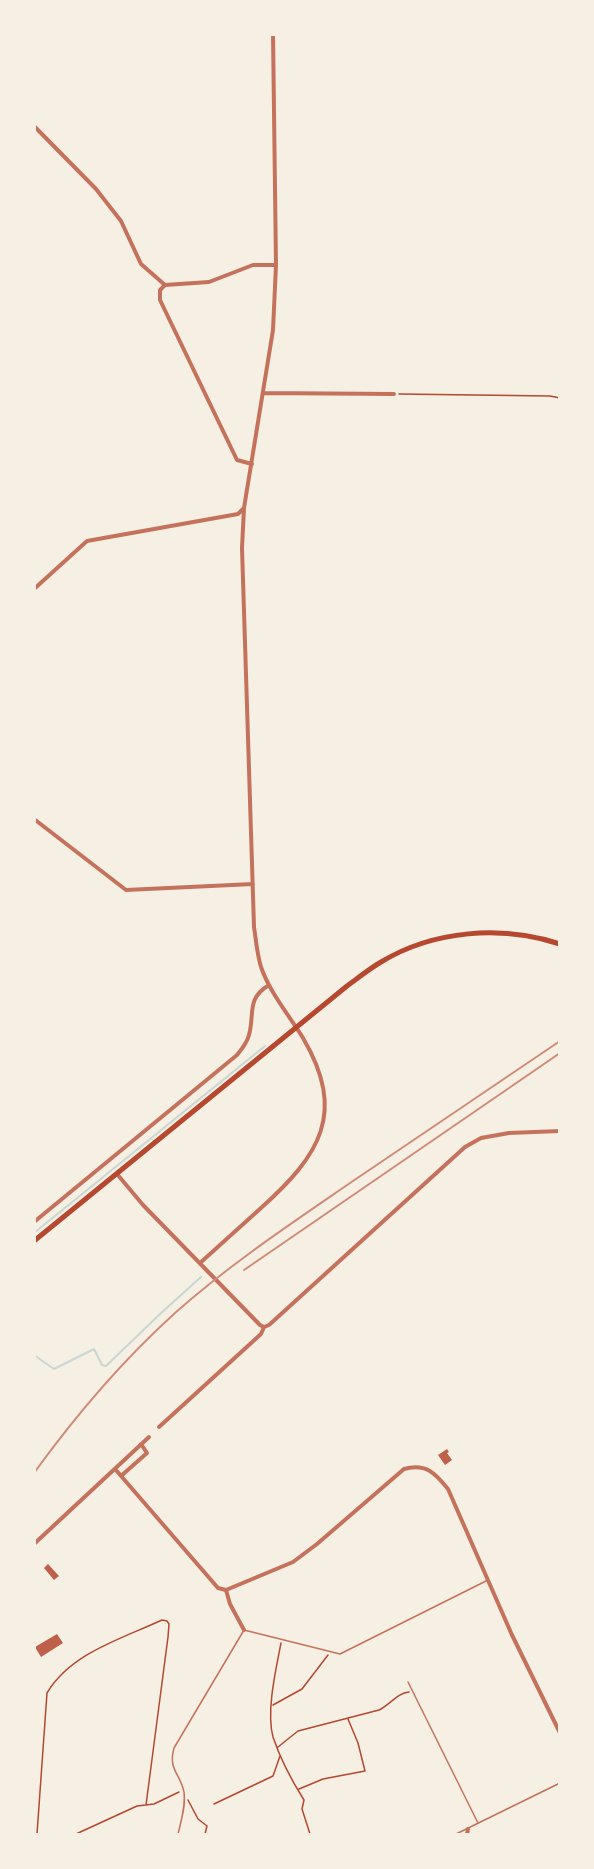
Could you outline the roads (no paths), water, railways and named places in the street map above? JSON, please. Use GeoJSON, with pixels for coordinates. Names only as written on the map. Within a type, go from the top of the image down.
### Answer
{"type":"FeatureCollection","features":[{"type":"Feature","properties":{"kind":"main road"},"geometry":{"type":"LineString","coordinates":[[34,1241],[347,986],[380,962],[414,946],[456,935],[489,932],[524,936],[560,944]]}},
{"type":"Feature","properties":{"kind":"street"},"geometry":{"type":"LineString","coordinates":[[200,1263],[297,1174],[308,1160],[320,1134],[324,1103],[319,1071],[302,1037],[269,985],[262,968],[257,949],[253,884],[242,548],[244,508],[273,330],[276,265],[273,34]]}},
{"type":"Feature","properties":{"kind":"street"},"geometry":{"type":"LineString","coordinates":[[34,126],[96,189],[122,221],[141,264],[165,285]]}},
{"type":"Feature","properties":{"kind":"street"},"geometry":{"type":"LineString","coordinates":[[252,464],[237,460],[160,300],[160,290],[165,285],[209,282],[253,265],[276,265]]}},
{"type":"Feature","properties":{"kind":"street"},"geometry":{"type":"LineString","coordinates":[[263,393],[394,394]]}},
{"type":"Feature","properties":{"kind":"street"},"geometry":{"type":"LineString","coordinates":[[34,589],[87,542],[238,514],[244,508]]}},
{"type":"Feature","properties":{"kind":"street"},"geometry":{"type":"LineString","coordinates":[[34,819],[126,890],[253,884]]}},
{"type":"Feature","properties":{"kind":"street"},"geometry":{"type":"LineString","coordinates":[[34,1222],[237,1055],[249,1037],[255,997],[259,991],[269,985]]}},
{"type":"Feature","properties":{"kind":"street"},"geometry":{"type":"LineString","coordinates":[[159,1427],[261,1334],[264,1327],[269,1325],[465,1147],[481,1137],[509,1133],[560,1131]]}},
{"type":"Feature","properties":{"kind":"street"},"geometry":{"type":"LineString","coordinates":[[117,1174],[143,1205],[264,1327]]}},
{"type":"Feature","properties":{"kind":"street"},"geometry":{"type":"LineString","coordinates":[[34,1544],[149,1437]]}},
{"type":"Feature","properties":{"kind":"street"},"geometry":{"type":"LineString","coordinates":[[121,1476],[147,1453],[141,1444]]}},
{"type":"Feature","properties":{"kind":"street"},"geometry":{"type":"LineString","coordinates":[[115,1469],[218,1588],[226,1590],[293,1562],[404,1469],[413,1466],[431,1470],[448,1489],[512,1635],[560,1733]]}},
{"type":"Feature","properties":{"kind":"street"},"geometry":{"type":"LineString","coordinates":[[226,1590],[244,1630]]}},
{"type":"Feature","properties":{"kind":"street"},"geometry":{"type":"LineString","coordinates":[[467,1834],[468,1828]]}},
{"type":"Feature","properties":{"kind":"lane"},"geometry":{"type":"LineString","coordinates":[[178,1834],[184,1808],[183,1790],[173,1770],[171,1759],[174,1748],[244,1630],[340,1654],[488,1580]]}},
{"type":"Feature","properties":{"kind":"lane"},"geometry":{"type":"LineString","coordinates":[[408,1682],[478,1823]]}},
{"type":"Feature","properties":{"kind":"lane"},"geometry":{"type":"LineString","coordinates":[[456,1834],[560,1783]]}},
{"type":"Feature","properties":{"kind":"waterway"},"geometry":{"type":"LineString","coordinates":[[34,1233],[265,1046]]}},
{"type":"Feature","properties":{"kind":"waterway"},"geometry":{"type":"LineString","coordinates":[[34,1355],[54,1369],[94,1349],[102,1365],[106,1366],[201,1277]]}},
{"type":"Feature","properties":{"kind":"railway"},"geometry":{"type":"LineString","coordinates":[[34,1473],[66,1430],[118,1369],[155,1331],[196,1295],[284,1228],[560,1041]]}},
{"type":"Feature","properties":{"kind":"railway"},"geometry":{"type":"LineString","coordinates":[[244,1270],[560,1053]]}}]}
